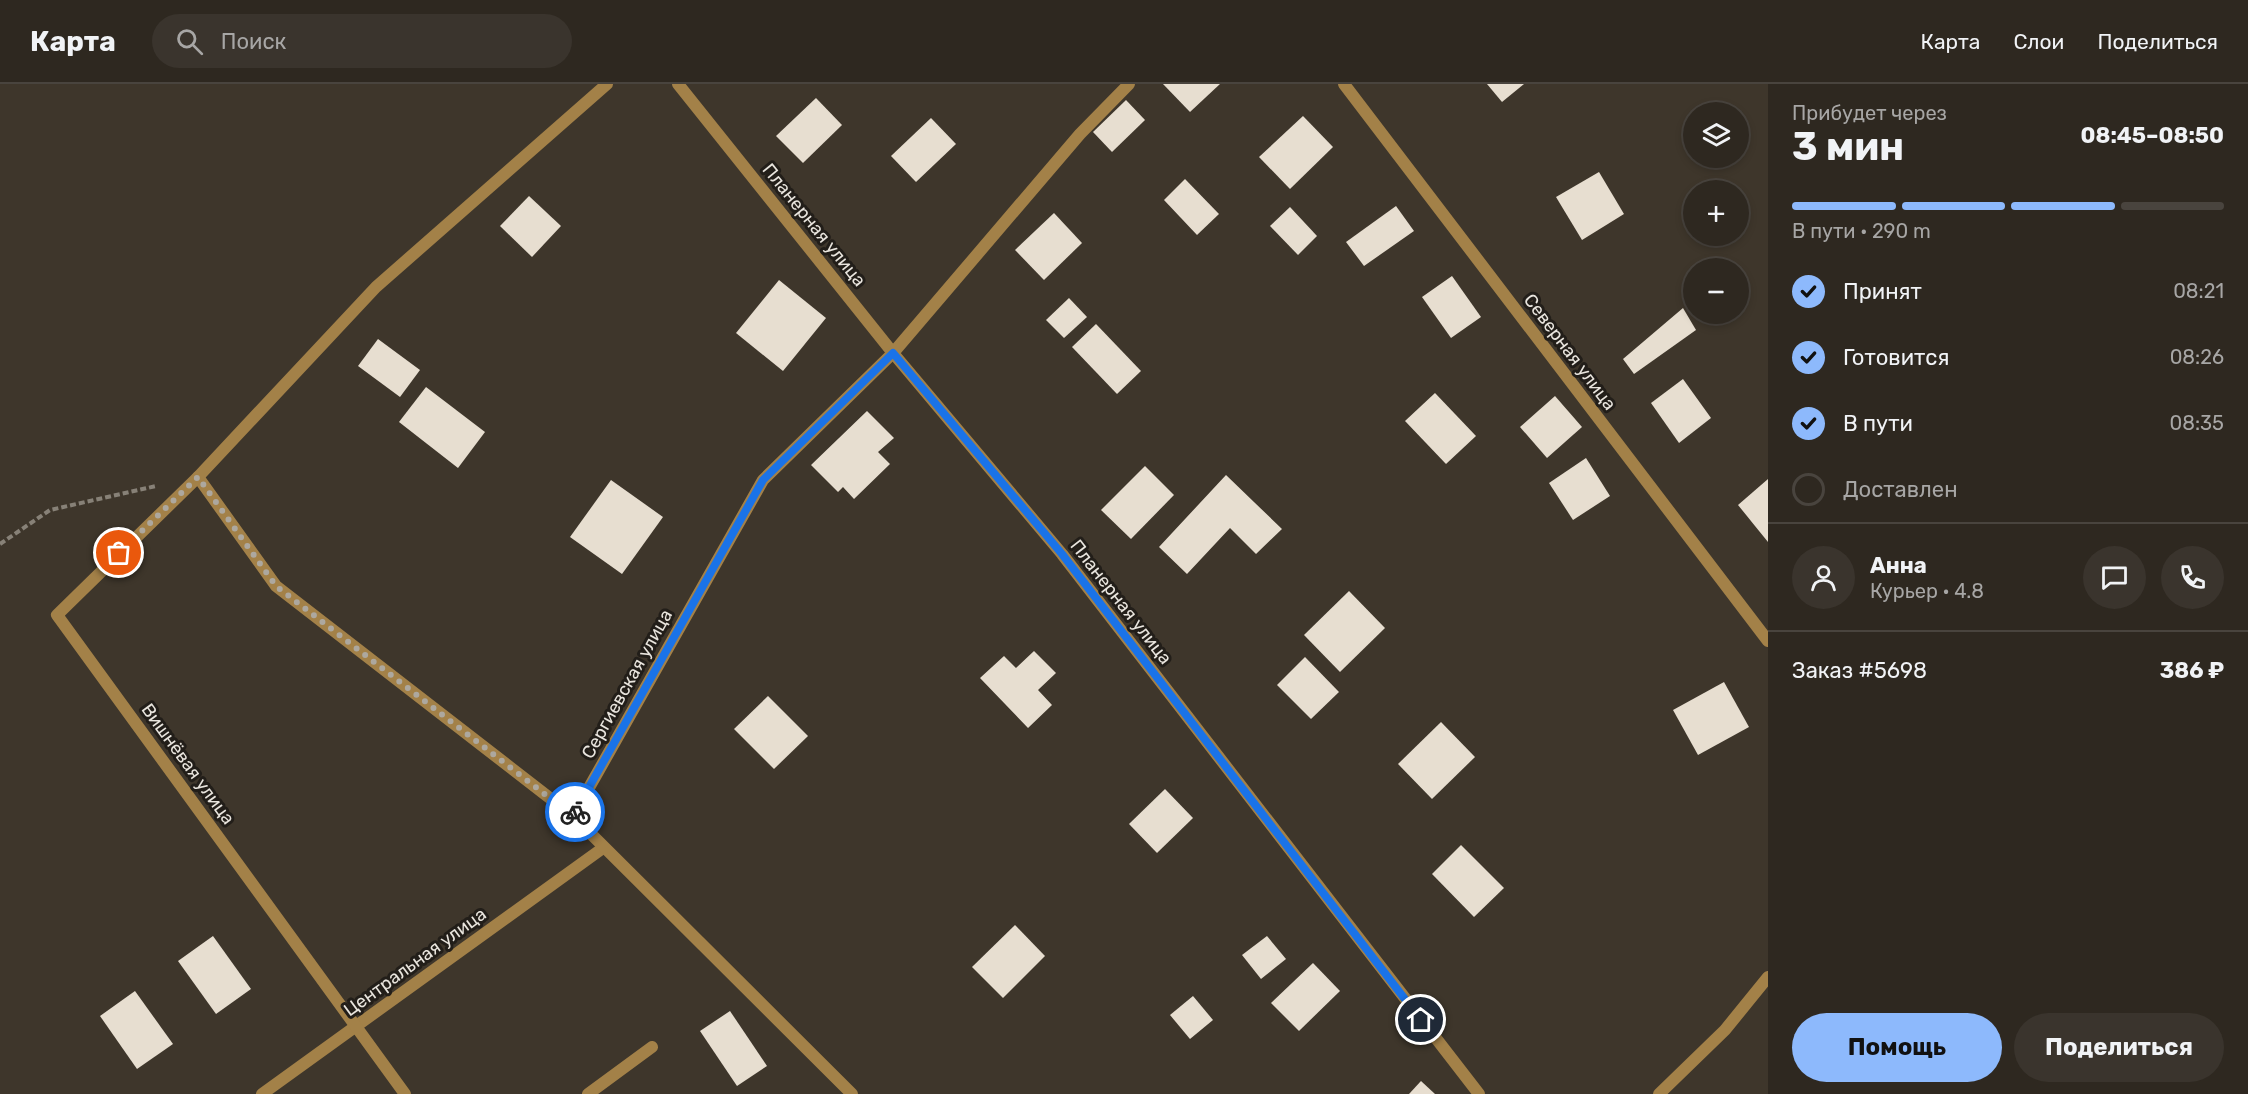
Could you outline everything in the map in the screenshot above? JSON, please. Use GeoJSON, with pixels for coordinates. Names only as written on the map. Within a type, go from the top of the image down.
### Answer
{"type":"FeatureCollection","features":[{"type":"Feature","properties":{"kind":"street"},"geometry":{"type":"LineString","coordinates":[[607,84],[376,287],[198,477],[276,586],[573,816],[852,1094]]}},
{"type":"Feature","properties":{"kind":"street","name":"Планерная улица"},"geometry":{"type":"LineString","coordinates":[[678,84],[893,353],[1062,554],[1479,1094]]}},
{"type":"Feature","properties":{"kind":"street","name":"Сергиевская улица"},"geometry":{"type":"LineString","coordinates":[[573,816],[763,480],[893,353],[1080,134],[1129,84]]}},
{"type":"Feature","properties":{"kind":"street","name":"Северная улица"},"geometry":{"type":"LineString","coordinates":[[1344,84],[1768,641]]}},
{"type":"Feature","properties":{"kind":"street","name":"Вишнёвая улица"},"geometry":{"type":"LineString","coordinates":[[198,477],[57,615],[405,1094]]}},
{"type":"Feature","properties":{"kind":"street","name":"Центральная улица"},"geometry":{"type":"LineString","coordinates":[[262,1094],[603,848]]}},
{"type":"Feature","properties":{"kind":"street"},"geometry":{"type":"LineString","coordinates":[[1659,1094],[1725,1030],[1768,977]]}},
{"type":"Feature","properties":{"kind":"street"},"geometry":{"type":"LineString","coordinates":[[588,1094],[652,1047]]}},
{"type":"Feature","properties":{"kind":"path"},"geometry":{"type":"LineString","coordinates":[[0,544],[50,510],[198,477]]}},
{"type":"Feature","properties":{"kind":"building"},"geometry":{"type":"Polygon","coordinates":[[[1163,84],[1220,84],[1190,112],[1163,84]]]}},
{"type":"Feature","properties":{"kind":"building"},"geometry":{"type":"Polygon","coordinates":[[[1487,84],[1524,84],[1502,102],[1487,84]]]}},
{"type":"Feature","properties":{"kind":"building"},"geometry":{"type":"Polygon","coordinates":[[[816,98],[842,125],[803,163],[776,136],[816,98]]]}},
{"type":"Feature","properties":{"kind":"building"},"geometry":{"type":"Polygon","coordinates":[[[1126,100],[1145,120],[1112,152],[1093,132],[1126,100]]]}},
{"type":"Feature","properties":{"kind":"building"},"geometry":{"type":"Polygon","coordinates":[[[1303,116],[1333,147],[1290,189],[1259,157],[1303,116]]]}},
{"type":"Feature","properties":{"kind":"building"},"geometry":{"type":"Polygon","coordinates":[[[931,118],[956,144],[916,182],[891,156],[931,118]]]}},
{"type":"Feature","properties":{"kind":"building"},"geometry":{"type":"Polygon","coordinates":[[[1599,172],[1624,214],[1582,240],[1556,197],[1599,172]]]}},
{"type":"Feature","properties":{"kind":"building"},"geometry":{"type":"Polygon","coordinates":[[[1185,179],[1219,214],[1197,235],[1164,200],[1185,179]]]}},
{"type":"Feature","properties":{"kind":"building"},"geometry":{"type":"Polygon","coordinates":[[[529,196],[561,226],[532,257],[500,226],[529,196]]]}},
{"type":"Feature","properties":{"kind":"building"},"geometry":{"type":"Polygon","coordinates":[[[1396,206],[1414,231],[1364,266],[1346,242],[1396,206]]]}},
{"type":"Feature","properties":{"kind":"building"},"geometry":{"type":"Polygon","coordinates":[[[1290,207],[1317,236],[1298,255],[1270,226],[1290,207]]]}},
{"type":"Feature","properties":{"kind":"building"},"geometry":{"type":"Polygon","coordinates":[[[1054,213],[1082,243],[1044,280],[1015,250],[1054,213]]]}},
{"type":"Feature","properties":{"kind":"building"},"geometry":{"type":"Polygon","coordinates":[[[1452,276],[1481,317],[1451,338],[1422,297],[1452,276]]]}},
{"type":"Feature","properties":{"kind":"building"},"geometry":{"type":"Polygon","coordinates":[[[779,280],[826,318],[783,371],[736,333],[779,280]]]}},
{"type":"Feature","properties":{"kind":"building"},"geometry":{"type":"Polygon","coordinates":[[[1069,298],[1087,317],[1064,338],[1046,320],[1069,298]]]}},
{"type":"Feature","properties":{"kind":"building"},"geometry":{"type":"Polygon","coordinates":[[[1683,308],[1683,324],[1692,324],[1696,330],[1634,374],[1623,359],[1683,308]]]}},
{"type":"Feature","properties":{"kind":"building"},"geometry":{"type":"Polygon","coordinates":[[[1096,324],[1141,371],[1117,394],[1072,347],[1096,324]]]}},
{"type":"Feature","properties":{"kind":"building"},"geometry":{"type":"Polygon","coordinates":[[[378,339],[420,370],[400,397],[358,366],[378,339]]]}},
{"type":"Feature","properties":{"kind":"building"},"geometry":{"type":"Polygon","coordinates":[[[1683,379],[1711,418],[1679,443],[1651,403],[1683,379]]]}},
{"type":"Feature","properties":{"kind":"building"},"geometry":{"type":"Polygon","coordinates":[[[426,387],[485,432],[458,468],[399,422],[426,387]]]}},
{"type":"Feature","properties":{"kind":"building"},"geometry":{"type":"Polygon","coordinates":[[[1435,393],[1476,436],[1446,464],[1405,421],[1435,393]]]}},
{"type":"Feature","properties":{"kind":"building"},"geometry":{"type":"Polygon","coordinates":[[[1555,396],[1582,427],[1547,458],[1520,427],[1555,396]]]}},
{"type":"Feature","properties":{"kind":"building"},"geometry":{"type":"Polygon","coordinates":[[[867,411],[894,438],[878,452],[890,464],[854,499],[843,487],[838,492],[811,465],[867,411]]]}},
{"type":"Feature","properties":{"kind":"building"},"geometry":{"type":"Polygon","coordinates":[[[1586,458],[1610,496],[1573,520],[1549,483],[1586,458]]]}},
{"type":"Feature","properties":{"kind":"building"},"geometry":{"type":"Polygon","coordinates":[[[1145,466],[1174,495],[1131,539],[1101,510],[1145,466]]]}},
{"type":"Feature","properties":{"kind":"building"},"geometry":{"type":"Polygon","coordinates":[[[1226,475],[1282,529],[1256,554],[1230,528],[1187,574],[1159,547],[1226,475]]]}},
{"type":"Feature","properties":{"kind":"building"},"geometry":{"type":"Polygon","coordinates":[[[1768,479],[1768,542],[1738,505],[1768,479]]]}},
{"type":"Feature","properties":{"kind":"building"},"geometry":{"type":"Polygon","coordinates":[[[611,480],[663,517],[622,574],[570,537],[611,480]]]}},
{"type":"Feature","properties":{"kind":"building"},"geometry":{"type":"Polygon","coordinates":[[[1349,591],[1385,628],[1340,672],[1304,635],[1349,591]]]}},
{"type":"Feature","properties":{"kind":"building"},"geometry":{"type":"Polygon","coordinates":[[[1034,651],[1056,673],[1038,690],[1052,705],[1028,728],[980,678],[1004,656],[1016,668],[1034,651]]]}},
{"type":"Feature","properties":{"kind":"building"},"geometry":{"type":"Polygon","coordinates":[[[1305,657],[1339,692],[1311,719],[1277,685],[1305,657]]]}},
{"type":"Feature","properties":{"kind":"building"},"geometry":{"type":"Polygon","coordinates":[[[1724,682],[1749,727],[1698,755],[1673,710],[1724,682]]]}},
{"type":"Feature","properties":{"kind":"building"},"geometry":{"type":"Polygon","coordinates":[[[768,696],[808,736],[774,769],[734,729],[768,696]]]}},
{"type":"Feature","properties":{"kind":"building"},"geometry":{"type":"Polygon","coordinates":[[[1441,722],[1475,757],[1432,799],[1398,764],[1441,722]]]}},
{"type":"Feature","properties":{"kind":"building"},"geometry":{"type":"Polygon","coordinates":[[[1165,789],[1193,818],[1157,853],[1129,824],[1165,789]]]}},
{"type":"Feature","properties":{"kind":"building"},"geometry":{"type":"Polygon","coordinates":[[[1461,845],[1504,888],[1474,917],[1432,874],[1461,845]]]}},
{"type":"Feature","properties":{"kind":"building"},"geometry":{"type":"Polygon","coordinates":[[[1015,925],[1045,956],[1003,998],[972,967],[1015,925]]]}},
{"type":"Feature","properties":{"kind":"building"},"geometry":{"type":"Polygon","coordinates":[[[213,936],[251,989],[216,1014],[178,961],[213,936]]]}},
{"type":"Feature","properties":{"kind":"building"},"geometry":{"type":"Polygon","coordinates":[[[1267,936],[1286,959],[1261,979],[1242,955],[1267,936]]]}},
{"type":"Feature","properties":{"kind":"building"},"geometry":{"type":"Polygon","coordinates":[[[1313,963],[1340,991],[1299,1031],[1271,1003],[1313,963]]]}},
{"type":"Feature","properties":{"kind":"building"},"geometry":{"type":"Polygon","coordinates":[[[135,991],[173,1044],[137,1069],[100,1016],[135,991]]]}},
{"type":"Feature","properties":{"kind":"building"},"geometry":{"type":"Polygon","coordinates":[[[1193,996],[1213,1020],[1190,1039],[1170,1015],[1193,996]]]}},
{"type":"Feature","properties":{"kind":"building"},"geometry":{"type":"Polygon","coordinates":[[[730,1011],[767,1066],[737,1086],[700,1031],[730,1011]]]}},
{"type":"Feature","properties":{"kind":"building"},"geometry":{"type":"Polygon","coordinates":[[[1421,1081],[1435,1094],[1409,1094],[1421,1081]]]}},
{"type":"Feature","properties":{"kind":"way so far"},"geometry":{"type":"LineString","coordinates":[[119,553],[198,477],[276,586],[573,816],[575,812]]}},
{"type":"Feature","properties":{"kind":"route"},"geometry":{"type":"LineString","coordinates":[[575,812],[763,480],[893,353],[1062,554],[1421,1020]]}}]}
